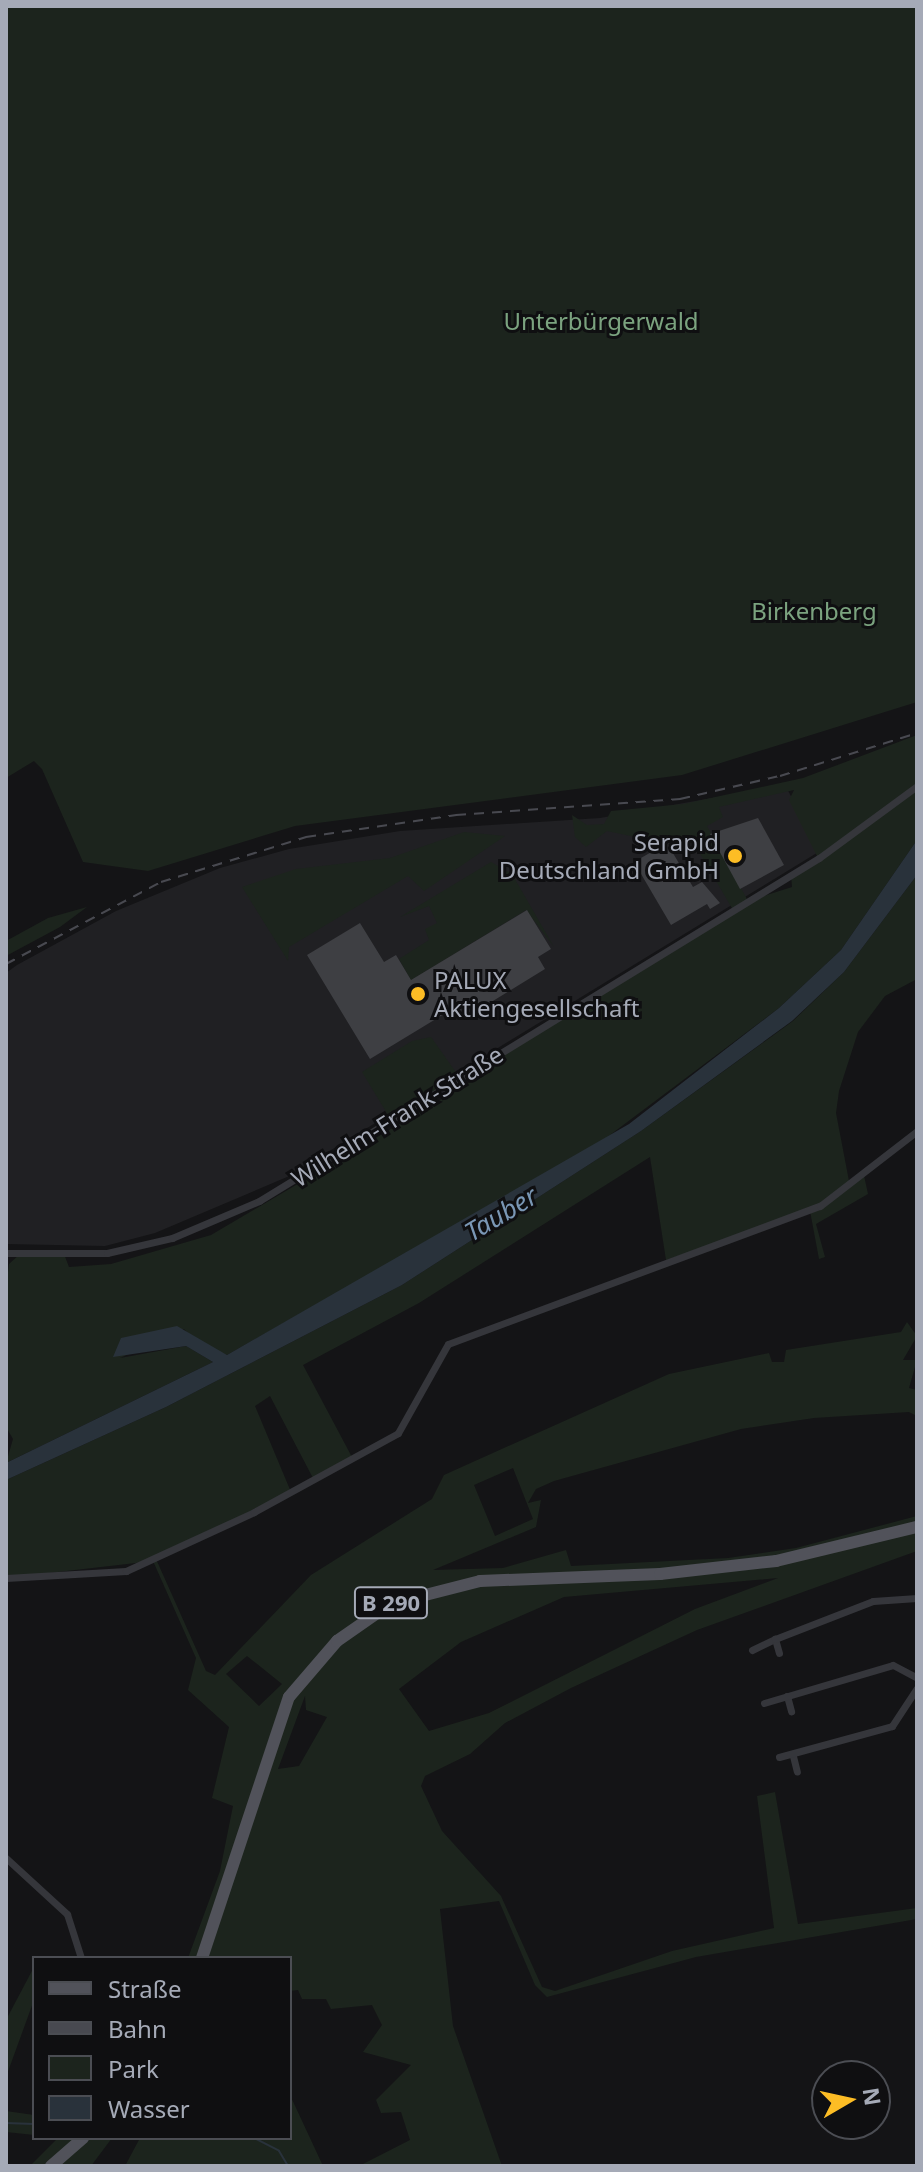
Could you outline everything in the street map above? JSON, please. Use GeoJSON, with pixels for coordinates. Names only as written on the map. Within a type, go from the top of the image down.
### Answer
{"type":"FeatureCollection","features":[{"type":"Feature","properties":{"kind":"main road","name":"B 290"},"geometry":{"type":"LineString","coordinates":[[203,1956],[289,1697],[337,1641],[390,1604],[480,1581],[660,1574],[776,1561],[917,1527]]}},
{"type":"Feature","properties":{"kind":"main road"},"geometry":{"type":"LineString","coordinates":[[51,2166],[81,2140]]}},
{"type":"Feature","properties":{"kind":"street","name":"Wilhelm-Frank-Straße"},"geometry":{"type":"LineString","coordinates":[[6,1253],[107,1253],[172,1238],[259,1201],[819,858],[917,786]]}},
{"type":"Feature","properties":{"kind":"street"},"geometry":{"type":"LineString","coordinates":[[6,1578],[126,1571],[254,1512],[398,1433],[448,1344],[820,1206],[917,1131]]}},
{"type":"Feature","properties":{"kind":"street"},"geometry":{"type":"LineString","coordinates":[[752,1650],[873,1601],[917,1598]]}},
{"type":"Feature","properties":{"kind":"street"},"geometry":{"type":"LineString","coordinates":[[775,1639],[779,1653]]}},
{"type":"Feature","properties":{"kind":"street"},"geometry":{"type":"LineString","coordinates":[[764,1703],[893,1665],[917,1678]]}},
{"type":"Feature","properties":{"kind":"street"},"geometry":{"type":"LineString","coordinates":[[779,1757],[793,1756],[892,1726],[907,1708],[917,1688]]}},
{"type":"Feature","properties":{"kind":"street"},"geometry":{"type":"LineString","coordinates":[[787,1696],[791,1711]]}},
{"type":"Feature","properties":{"kind":"street"},"geometry":{"type":"LineString","coordinates":[[907,1708],[917,1714]]}},
{"type":"Feature","properties":{"kind":"street"},"geometry":{"type":"LineString","coordinates":[[793,1756],[797,1772]]}},
{"type":"Feature","properties":{"kind":"street"},"geometry":{"type":"LineString","coordinates":[[6,1858],[67,1914],[80,1956]]}},
{"type":"Feature","properties":{"kind":"shaded area"},"geometry":{"type":"Polygon","coordinates":[[[785,785],[820,851],[287,1177],[155,1233],[105,1246],[6,1244],[6,973],[17,965],[116,911],[220,868],[289,849],[400,831],[600,818],[785,785]]]}},
{"type":"Feature","properties":{"kind":"green space","name":"Unterbürgerwald"},"geometry":{"type":"Polygon","coordinates":[[[6,6],[917,6],[917,702],[682,775],[295,826],[148,871],[83,862],[42,769],[34,761],[6,778],[6,6]]]}},
{"type":"Feature","properties":{"kind":"green space"},"geometry":{"type":"Polygon","coordinates":[[[917,735],[917,840],[841,950],[779,1008],[590,1150],[227,1355],[195,1341],[184,1329],[120,1358],[186,1346],[213,1362],[6,1463],[13,1439],[6,1427],[6,1288],[9,1264],[21,1253],[64,1254],[69,1267],[111,1264],[211,1235],[491,1070],[493,1058],[733,910],[690,836],[640,838],[607,831],[586,847],[575,837],[572,815],[587,825],[604,824],[611,811],[683,804],[803,778],[917,735]],[[794,790],[719,807],[723,817],[707,826],[748,901],[792,887],[791,875],[818,858],[789,800],[794,790]]]}},
{"type":"Feature","properties":{"kind":"green space"},"geometry":{"type":"Polygon","coordinates":[[[464,832],[505,836],[424,891],[408,876],[289,947],[288,961],[242,887],[296,869],[390,858],[464,832]]]}},
{"type":"Feature","properties":{"kind":"green space"},"geometry":{"type":"Polygon","coordinates":[[[491,862],[512,874],[554,947],[526,910],[411,980],[399,959],[429,940],[425,929],[437,923],[429,906],[400,917],[491,862]]]}},
{"type":"Feature","properties":{"kind":"green space"},"geometry":{"type":"Polygon","coordinates":[[[917,875],[917,979],[885,996],[858,1032],[839,1091],[836,1113],[849,1181],[863,1171],[868,1194],[816,1224],[825,1257],[819,1259],[810,1211],[666,1260],[650,1157],[419,1303],[303,1365],[353,1459],[314,1480],[270,1396],[255,1406],[291,1492],[156,1559],[206,1671],[215,1675],[311,1575],[432,1499],[444,1475],[669,1374],[769,1353],[772,1362],[784,1362],[786,1350],[901,1332],[907,1322],[917,1336],[903,1360],[917,1360],[909,1388],[917,1390],[917,1416],[909,1412],[814,1418],[741,1429],[554,1481],[536,1489],[528,1503],[541,1500],[536,1527],[433,1570],[503,1568],[566,1550],[571,1566],[728,1558],[796,1548],[917,1516],[917,1551],[697,1630],[571,1688],[505,1723],[470,1754],[425,1776],[421,1786],[442,1831],[501,1896],[542,1987],[555,1991],[672,1951],[774,1928],[757,1796],[775,1792],[798,1924],[917,1908],[917,1919],[696,1957],[547,1997],[535,1985],[499,1901],[440,1909],[453,2026],[502,2166],[359,2166],[410,2140],[401,2112],[381,2113],[376,2100],[411,2065],[363,2052],[382,2025],[372,2005],[331,2009],[326,1999],[302,1999],[298,1990],[292,1991],[292,1956],[189,1956],[220,1871],[233,1806],[212,1798],[229,1727],[188,1690],[196,1658],[153,1561],[6,1578],[6,1480],[166,1407],[402,1285],[641,1131],[793,1021],[844,972],[917,875]],[[513,1468],[474,1485],[495,1536],[533,1519],[513,1468]],[[778,1578],[564,1597],[461,1642],[399,1689],[429,1731],[489,1713],[695,1609],[778,1578]],[[247,1656],[226,1674],[259,1706],[282,1684],[247,1656]],[[305,1696],[278,1769],[299,1766],[327,1717],[306,1710],[305,1696]]]}},
{"type":"Feature","properties":{"kind":"green space"},"geometry":{"type":"Polygon","coordinates":[[[87,907],[60,927],[6,956],[6,941],[48,918],[87,907]]]}},
{"type":"Feature","properties":{"kind":"green space"},"geometry":{"type":"Polygon","coordinates":[[[431,1037],[460,1078],[391,1120],[362,1072],[412,1041],[431,1037]]]}},
{"type":"Feature","properties":{"kind":"green space"},"geometry":{"type":"Polygon","coordinates":[[[32,1971],[32,2006],[6,2077],[6,2020],[32,1971]]]}},
{"type":"Feature","properties":{"kind":"green space"},"geometry":{"type":"Polygon","coordinates":[[[292,2099],[323,2166],[125,2166],[139,2140],[292,2140],[292,2099]]]}},
{"type":"Feature","properties":{"kind":"green space"},"geometry":{"type":"Polygon","coordinates":[[[6,2111],[32,2115],[32,2135],[6,2132],[6,2111]]]}},
{"type":"Feature","properties":{"kind":"green space"},"geometry":{"type":"Polygon","coordinates":[[[56,2140],[110,2140],[91,2166],[30,2166],[56,2140]]]}},
{"type":"Feature","properties":{"kind":"water","name":"Tauber"},"geometry":{"type":"Polygon","coordinates":[[[917,840],[917,875],[844,972],[792,1021],[641,1131],[402,1285],[166,1407],[6,1480],[6,1463],[213,1362],[186,1346],[113,1357],[121,1338],[177,1326],[227,1355],[629,1124],[779,1008],[841,950],[917,840]]]}},
{"type":"Feature","properties":{"kind":"building"},"geometry":{"type":"Polygon","coordinates":[[[758,818],[784,865],[740,889],[710,834],[758,818]]]}},
{"type":"Feature","properties":{"kind":"building"},"geometry":{"type":"Polygon","coordinates":[[[667,843],[693,887],[702,882],[720,903],[710,909],[707,904],[671,925],[634,862],[667,843]]]}},
{"type":"Feature","properties":{"kind":"building","name":"PALUX Aktiengesellschaft"},"geometry":{"type":"Polygon","coordinates":[[[527,910],[551,949],[538,957],[545,969],[462,1020],[454,1008],[370,1059],[307,955],[360,923],[384,962],[396,955],[411,980],[527,910]]]}},
{"type":"Feature","properties":{"kind":"waterway"},"geometry":{"type":"LineString","coordinates":[[6,2123],[32,2124]]}},
{"type":"Feature","properties":{"kind":"waterway"},"geometry":{"type":"LineString","coordinates":[[258,2140],[279,2151],[288,2166]]}},
{"type":"Feature","properties":{"kind":"railway"},"geometry":{"type":"LineString","coordinates":[[6,964],[161,882],[306,837],[456,815],[680,799],[780,776],[917,733]]}},
{"type":"Feature","properties":{"kind":"place","name":"Serapid Deutschland GmbH"},"geometry":{"type":"Point","coordinates":[735,856]}},
{"type":"Feature","properties":{"kind":"place","name":"PALUX Aktiengesellschaft"},"geometry":{"type":"Point","coordinates":[418,994]}},
{"type":"Feature","properties":{"kind":"park label","name":"Birkenberg"},"geometry":{"type":"Point","coordinates":[814,611]}}]}
